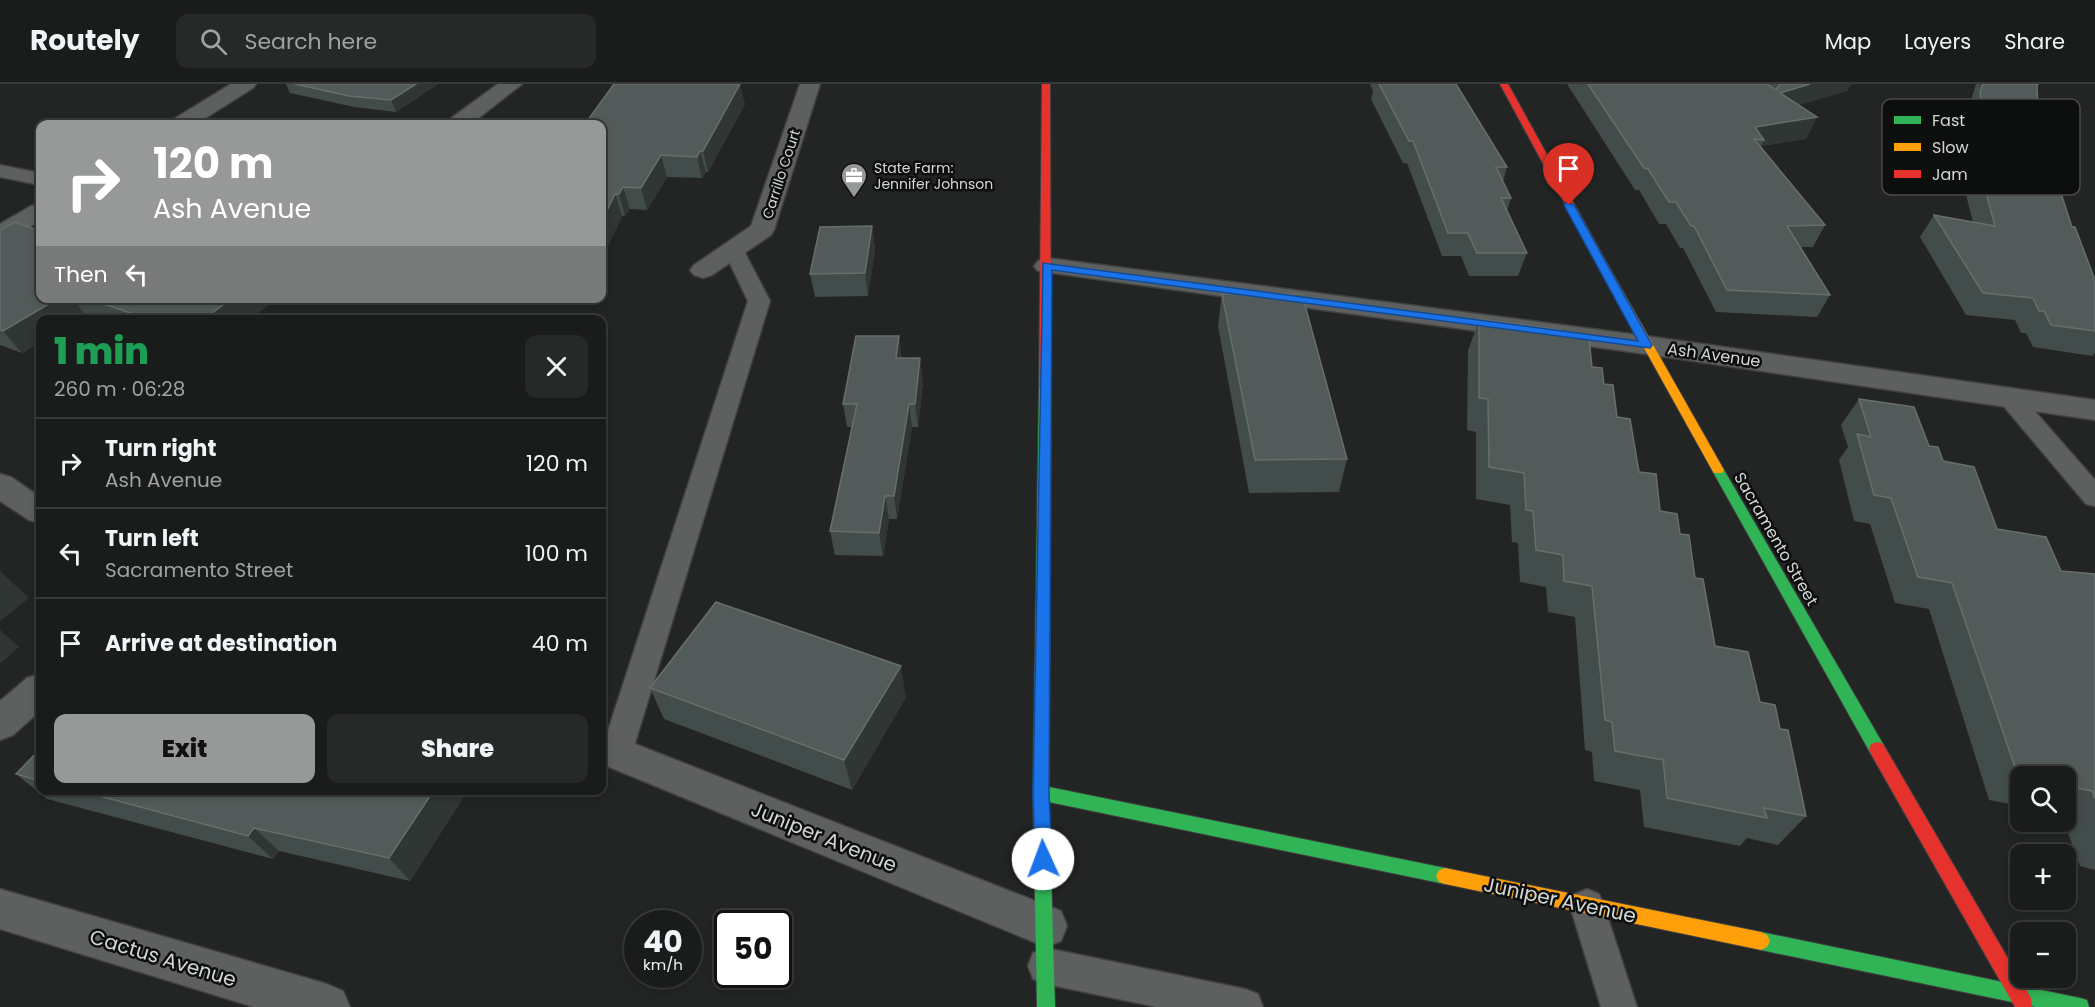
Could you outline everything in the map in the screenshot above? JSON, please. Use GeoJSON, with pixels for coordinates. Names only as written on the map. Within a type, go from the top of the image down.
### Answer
{"type":"FeatureCollection","features":[{"type":"Feature","properties":{"kind":"street"},"geometry":{"type":"LineString","coordinates":[[188,120],[246,84]]}},
{"type":"Feature","properties":{"kind":"street"},"geometry":{"type":"LineString","coordinates":[[463,120],[511,84]]}},
{"type":"Feature","properties":{"kind":"street","name":"Carrillo Court"},"geometry":{"type":"LineString","coordinates":[[703,270],[762,230],[810,84]]}},
{"type":"Feature","properties":{"kind":"street"},"geometry":{"type":"LineString","coordinates":[[1046,84],[1047,266],[1041,793],[1046,926],[1046,1007]]}},
{"type":"Feature","properties":{"kind":"street","name":"Sacramento Street"},"geometry":{"type":"LineString","coordinates":[[1504,84],[1646,345],[2025,1007]]}},
{"type":"Feature","properties":{"kind":"street"},"geometry":{"type":"LineString","coordinates":[[0,234],[36,214]]}},
{"type":"Feature","properties":{"kind":"street","name":"Ash Avenue"},"geometry":{"type":"LineString","coordinates":[[1047,266],[1646,345],[2095,410]]}},
{"type":"Feature","properties":{"kind":"street"},"geometry":{"type":"LineString","coordinates":[[0,485],[36,509]]}},
{"type":"Feature","properties":{"kind":"street"},"geometry":{"type":"LineString","coordinates":[[0,724],[36,692]]}},
{"type":"Feature","properties":{"kind":"street","name":"Juniper Avenue"},"geometry":{"type":"LineString","coordinates":[[609,750],[1046,926]]}},
{"type":"Feature","properties":{"kind":"street","name":"Juniper Avenue"},"geometry":{"type":"LineString","coordinates":[[1041,793],[2080,1007]]}},
{"type":"Feature","properties":{"kind":"street","name":"Cactus Avenue"},"geometry":{"type":"LineString","coordinates":[[0,909],[327,1007]]}},
{"type":"Feature","properties":{"kind":"lane"},"geometry":{"type":"LineString","coordinates":[[0,171],[36,178]]}},
{"type":"Feature","properties":{"kind":"lane"},"geometry":{"type":"LineString","coordinates":[[609,750],[759,301],[733,249]]}},
{"type":"Feature","properties":{"kind":"lane"},"geometry":{"type":"LineString","coordinates":[[2009,397],[2095,497]]}},
{"type":"Feature","properties":{"kind":"lane"},"geometry":{"type":"LineString","coordinates":[[1587,906],[1619,1007]]}},
{"type":"Feature","properties":{"kind":"lane"},"geometry":{"type":"LineString","coordinates":[[1046,966],[1245,1007]]}},
{"type":"Feature","properties":{"kind":"building"},"geometry":{"type":"Polygon","coordinates":[[[295,84],[416,84],[391,100],[349,96],[295,84]]]}},
{"type":"Feature","properties":{"kind":"building"},"geometry":{"type":"Polygon","coordinates":[[[614,84],[740,84],[703,151],[700,151],[697,157],[661,155],[641,188],[623,187],[619,194],[615,194],[606,213],[606,120],[588,120],[614,84]]]}},
{"type":"Feature","properties":{"kind":"building"},"geometry":{"type":"Polygon","coordinates":[[[1379,84],[1456,84],[1507,167],[1496,167],[1511,198],[1501,198],[1527,253],[1477,253],[1468,233],[1448,233],[1413,141],[1409,141],[1379,84]]]}},
{"type":"Feature","properties":{"kind":"building"},"geometry":{"type":"Polygon","coordinates":[[[1588,84],[1767,84],[1776,90],[1780,84],[1810,84],[1780,93],[1817,117],[1755,127],[1764,140],[1754,139],[1825,225],[1787,226],[1830,295],[1727,290],[1694,226],[1691,226],[1676,202],[1669,202],[1588,84]]]}},
{"type":"Feature","properties":{"kind":"building"},"geometry":{"type":"Polygon","coordinates":[[[1983,84],[2038,84],[2038,99],[1981,99],[1980,92],[1983,84]]]}},
{"type":"Feature","properties":{"kind":"building"},"geometry":{"type":"Polygon","coordinates":[[[1987,195],[2062,195],[2072,227],[2075,227],[2095,280],[2095,331],[2051,325],[2044,311],[2039,311],[2033,298],[1983,293],[1934,215],[1995,226],[1987,195]]]}},
{"type":"Feature","properties":{"kind":"building"},"geometry":{"type":"Polygon","coordinates":[[[15,222],[36,230],[36,303],[51,303],[3,331],[0,330],[0,230],[15,222]]]}},
{"type":"Feature","properties":{"kind":"building"},"geometry":{"type":"Polygon","coordinates":[[[872,226],[865,273],[810,274],[820,227],[872,226]]]}},
{"type":"Feature","properties":{"kind":"building"},"geometry":{"type":"Polygon","coordinates":[[[1222,294],[1302,294],[1347,459],[1255,460],[1222,294]]]}},
{"type":"Feature","properties":{"kind":"building"},"geometry":{"type":"Polygon","coordinates":[[[100,303],[226,303],[209,315],[137,315],[100,303]]]}},
{"type":"Feature","properties":{"kind":"building"},"geometry":{"type":"Polygon","coordinates":[[[1479,319],[1561,330],[1562,335],[1589,339],[1592,367],[1602,368],[1604,384],[1613,385],[1617,417],[1630,419],[1639,472],[1656,474],[1660,511],[1677,514],[1680,534],[1689,535],[1695,578],[1703,579],[1715,646],[1748,652],[1760,702],[1775,705],[1780,729],[1788,730],[1806,816],[1764,808],[1767,818],[1667,798],[1663,760],[1615,751],[1612,722],[1605,720],[1592,586],[1564,581],[1563,555],[1536,550],[1533,511],[1526,510],[1524,473],[1489,467],[1488,399],[1479,398],[1479,319]]]}},
{"type":"Feature","properties":{"kind":"building"},"geometry":{"type":"Polygon","coordinates":[[[856,336],[899,336],[896,358],[920,358],[915,404],[909,404],[894,496],[885,496],[879,533],[830,531],[857,404],[843,404],[856,336]]]}},
{"type":"Feature","properties":{"kind":"building"},"geometry":{"type":"Polygon","coordinates":[[[1859,399],[1914,407],[1929,446],[1938,447],[1943,461],[1974,467],[1997,529],[2046,537],[2061,571],[2095,574],[2095,799],[2092,791],[2076,788],[2076,766],[2015,766],[1952,583],[1918,577],[1891,498],[1874,495],[1857,434],[1871,437],[1859,399]]]}},
{"type":"Feature","properties":{"kind":"building"},"geometry":{"type":"Polygon","coordinates":[[[716,602],[901,666],[844,760],[650,688],[716,602]]]}},
{"type":"Feature","properties":{"kind":"building"},"geometry":{"type":"Polygon","coordinates":[[[36,753],[36,780],[16,774],[36,753]]]}},
{"type":"Feature","properties":{"kind":"building"},"geometry":{"type":"Polygon","coordinates":[[[96,795],[431,795],[389,858],[254,828],[248,836],[96,795]]]}},
{"type":"Feature","properties":{"kind":"traffic: fast"},"geometry":{"type":"LineString","coordinates":[[1045,389],[1041,789],[1046,1007]]}},
{"type":"Feature","properties":{"kind":"traffic: fast"},"geometry":{"type":"LineString","coordinates":[[1718,470],[1877,749]]}},
{"type":"Feature","properties":{"kind":"traffic: fast"},"geometry":{"type":"LineString","coordinates":[[1041,793],[1445,876]]}},
{"type":"Feature","properties":{"kind":"traffic: fast"},"geometry":{"type":"LineString","coordinates":[[1761,941],[2080,1007]]}},
{"type":"Feature","properties":{"kind":"traffic: slow"},"geometry":{"type":"LineString","coordinates":[[1604,267],[1718,470]]}},
{"type":"Feature","properties":{"kind":"traffic: slow"},"geometry":{"type":"LineString","coordinates":[[1445,876],[1761,941]]}},
{"type":"Feature","properties":{"kind":"traffic: jam"},"geometry":{"type":"LineString","coordinates":[[1045,389],[1046,84]]}},
{"type":"Feature","properties":{"kind":"traffic: jam"},"geometry":{"type":"LineString","coordinates":[[1504,84],[1604,267]]}},
{"type":"Feature","properties":{"kind":"traffic: jam"},"geometry":{"type":"LineString","coordinates":[[1877,749],[2024,1005]]}},
{"type":"Feature","properties":{"kind":"place","name":"State Farm: Jennifer Johnson"},"geometry":{"type":"Point","coordinates":[854,199]}},
{"type":"Feature","properties":{"kind":"route"},"geometry":{"type":"LineString","coordinates":[[1043,859],[1041,793],[1047,266],[1646,345],[1569,205]]}}]}
